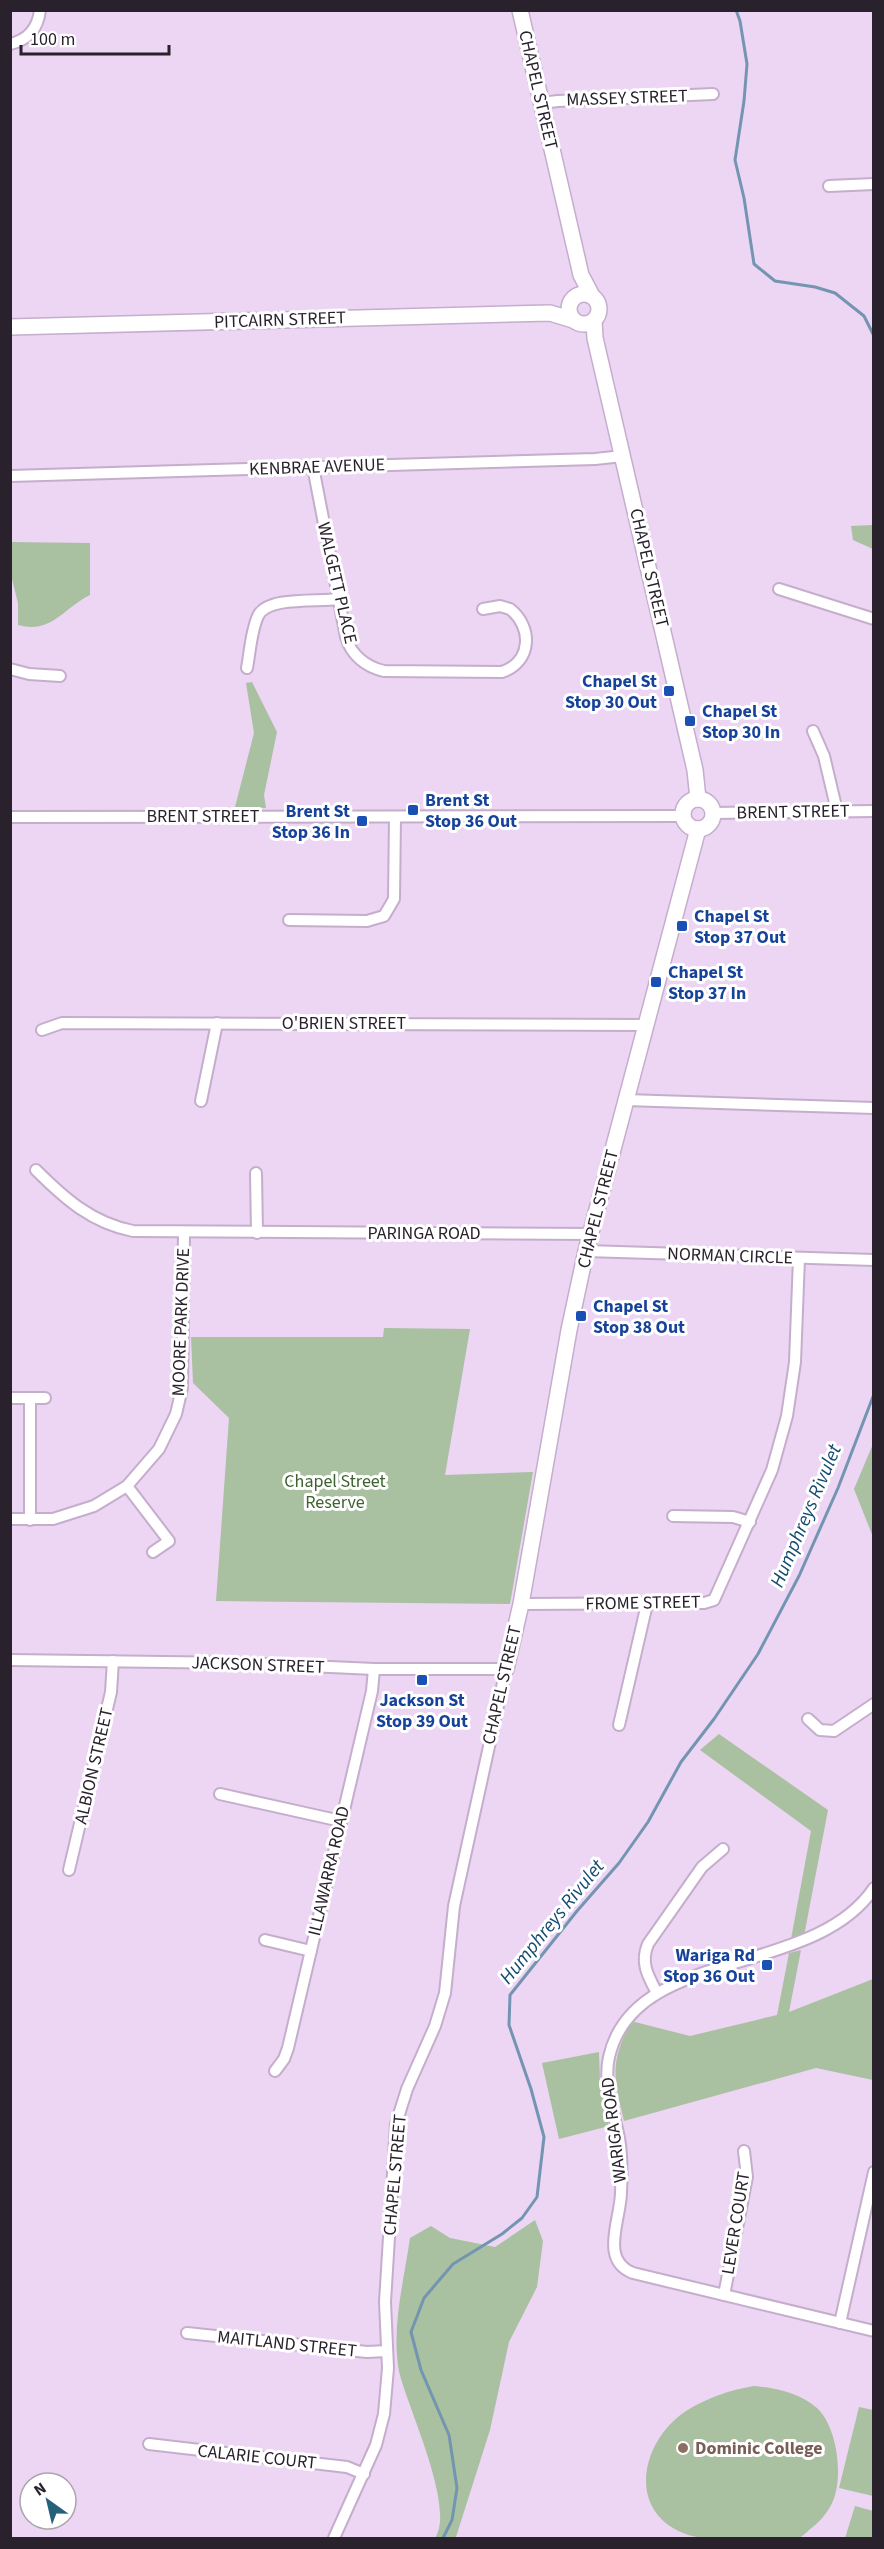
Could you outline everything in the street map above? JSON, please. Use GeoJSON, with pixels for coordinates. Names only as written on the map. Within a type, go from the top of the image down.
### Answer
{"type":"FeatureCollection","features":[{"type":"Feature","properties":{"kind":"street"},"geometry":{"type":"LineString","coordinates":[[10,44],[28,36],[37,24],[40,10]]}},
{"type":"Feature","properties":{"kind":"street","name":"CHAPEL STREET"},"geometry":{"type":"LineString","coordinates":[[520,10],[581,275],[592,296]]}},
{"type":"Feature","properties":{"kind":"street","name":"MASSEY STREET"},"geometry":{"type":"LineString","coordinates":[[542,104],[558,100],[713,94]]}},
{"type":"Feature","properties":{"kind":"street"},"geometry":{"type":"LineString","coordinates":[[829,186],[873,184]]}},
{"type":"Feature","properties":{"kind":"street"},"geometry":{"type":"LineString","coordinates":[[573,299],[583,294],[592,296],[600,308],[583,321],[569,311],[573,299],[581,275]]}},
{"type":"Feature","properties":{"kind":"street","name":"PITCAIRN STREET"},"geometry":{"type":"LineString","coordinates":[[550,312],[573,299]]}},
{"type":"Feature","properties":{"kind":"street","name":"PITCAIRN STREET"},"geometry":{"type":"LineString","coordinates":[[10,327],[550,312],[583,321]]}},
{"type":"Feature","properties":{"kind":"street","name":"CHAPEL STREET"},"geometry":{"type":"LineString","coordinates":[[583,321],[595,338],[695,770],[698,800]]}},
{"type":"Feature","properties":{"kind":"street","name":"KENBRAE AVENUE"},"geometry":{"type":"LineString","coordinates":[[10,476],[595,459],[622,456]]}},
{"type":"Feature","properties":{"kind":"street","name":"WALGETT PLACE"},"geometry":{"type":"LineString","coordinates":[[313,467],[348,645],[367,664],[384,671],[502,672],[522,660],[526,647],[518,618],[514,612],[505,607],[483,609]]}},
{"type":"Feature","properties":{"kind":"street"},"geometry":{"type":"LineString","coordinates":[[779,589],[873,619]]}},
{"type":"Feature","properties":{"kind":"street"},"geometry":{"type":"LineString","coordinates":[[247,668],[257,617],[266,607],[281,602],[338,599]]}},
{"type":"Feature","properties":{"kind":"street"},"geometry":{"type":"LineString","coordinates":[[10,669],[28,674],[60,676]]}},
{"type":"Feature","properties":{"kind":"street"},"geometry":{"type":"LineString","coordinates":[[813,731],[824,756],[837,811]]}},
{"type":"Feature","properties":{"kind":"street"},"geometry":{"type":"LineString","coordinates":[[698,800],[710,805],[713,813],[707,826],[698,829],[687,824],[684,816],[689,803],[698,800]]}},
{"type":"Feature","properties":{"kind":"street","name":"BRENT STREET"},"geometry":{"type":"LineString","coordinates":[[713,813],[873,811]]}},
{"type":"Feature","properties":{"kind":"street","name":"BRENT STREET"},"geometry":{"type":"LineString","coordinates":[[10,817],[684,816]]}},
{"type":"Feature","properties":{"kind":"street"},"geometry":{"type":"LineString","coordinates":[[289,920],[374,920],[384,916],[394,899],[395,817]]}},
{"type":"Feature","properties":{"kind":"street","name":"CHAPEL STREET"},"geometry":{"type":"LineString","coordinates":[[334,2538],[376,2445],[384,2414],[387,2389],[385,2302],[396,2124],[407,2089],[435,2026],[445,1994],[454,1906],[521,1604],[569,1330],[586,1251],[698,829]]}},
{"type":"Feature","properties":{"kind":"street","name":"O'BRIEN STREET"},"geometry":{"type":"LineString","coordinates":[[42,1030],[62,1023],[646,1025]]}},
{"type":"Feature","properties":{"kind":"street"},"geometry":{"type":"LineString","coordinates":[[201,1101],[217,1023]]}},
{"type":"Feature","properties":{"kind":"street"},"geometry":{"type":"LineString","coordinates":[[626,1100],[873,1108]]}},
{"type":"Feature","properties":{"kind":"street","name":"PARINGA ROAD"},"geometry":{"type":"LineString","coordinates":[[36,1170],[69,1202],[103,1223],[133,1231],[591,1234]]}},
{"type":"Feature","properties":{"kind":"street"},"geometry":{"type":"LineString","coordinates":[[256,1173],[257,1233]]}},
{"type":"Feature","properties":{"kind":"street","name":"MOORE PARK DRIVE"},"geometry":{"type":"LineString","coordinates":[[10,1519],[53,1519],[94,1506],[127,1486],[159,1449],[169,1432],[180,1401],[184,1233]]}},
{"type":"Feature","properties":{"kind":"street","name":"NORMAN CIRCLE"},"geometry":{"type":"LineString","coordinates":[[586,1251],[873,1260]]}},
{"type":"Feature","properties":{"kind":"street","name":"FROME STREET"},"geometry":{"type":"LineString","coordinates":[[521,1604],[704,1603],[714,1600],[772,1470],[787,1416],[795,1362],[799,1258]]}},
{"type":"Feature","properties":{"kind":"street"},"geometry":{"type":"LineString","coordinates":[[10,1398],[45,1398]]}},
{"type":"Feature","properties":{"kind":"street"},"geometry":{"type":"LineString","coordinates":[[30,1398],[30,1520]]}},
{"type":"Feature","properties":{"kind":"street"},"geometry":{"type":"LineString","coordinates":[[127,1486],[173,1538],[153,1552]]}},
{"type":"Feature","properties":{"kind":"street"},"geometry":{"type":"LineString","coordinates":[[674,1516],[732,1517],[750,1521]]}},
{"type":"Feature","properties":{"kind":"street"},"geometry":{"type":"LineString","coordinates":[[619,1725],[647,1604]]}},
{"type":"Feature","properties":{"kind":"street","name":"JACKSON STREET"},"geometry":{"type":"LineString","coordinates":[[10,1660],[374,1669],[506,1669]]}},
{"type":"Feature","properties":{"kind":"street","name":"ALBION STREET"},"geometry":{"type":"LineString","coordinates":[[69,1870],[111,1692],[113,1661]]}},
{"type":"Feature","properties":{"kind":"street","name":"ILLAWARRA ROAD"},"geometry":{"type":"LineString","coordinates":[[275,2071],[284,2059],[288,2048],[372,1691],[374,1669]]}},
{"type":"Feature","properties":{"kind":"street"},"geometry":{"type":"LineString","coordinates":[[808,1719],[820,1730],[834,1731],[873,1704]]}},
{"type":"Feature","properties":{"kind":"street"},"geometry":{"type":"LineString","coordinates":[[220,1794],[341,1821]]}},
{"type":"Feature","properties":{"kind":"street"},"geometry":{"type":"LineString","coordinates":[[657,1993],[645,1967],[645,1952],[648,1944],[702,1867],[723,1849]]}},
{"type":"Feature","properties":{"kind":"street","name":"WARIGA ROAD"},"geometry":{"type":"LineString","coordinates":[[873,1888],[864,1901],[844,1920],[816,1936],[690,1978],[657,1993],[629,2014],[616,2036],[608,2058],[607,2075],[622,2172],[620,2212],[613,2251],[617,2262],[627,2271],[873,2331]]}},
{"type":"Feature","properties":{"kind":"street"},"geometry":{"type":"LineString","coordinates":[[265,1940],[310,1951]]}},
{"type":"Feature","properties":{"kind":"street","name":"LEVER COURT"},"geometry":{"type":"LineString","coordinates":[[724,2295],[747,2177],[744,2151]]}},
{"type":"Feature","properties":{"kind":"street"},"geometry":{"type":"LineString","coordinates":[[840,2324],[873,2172]]}},
{"type":"Feature","properties":{"kind":"street","name":"MAITLAND STREET"},"geometry":{"type":"LineString","coordinates":[[187,2333],[367,2352],[387,2351]]}},
{"type":"Feature","properties":{"kind":"street","name":"CALARIE COURT"},"geometry":{"type":"LineString","coordinates":[[149,2444],[347,2467],[364,2474]]}},
{"type":"Feature","properties":{"kind":"green space"},"geometry":{"type":"Polygon","coordinates":[[[873,525],[873,549],[853,540],[851,526],[873,525]]]}},
{"type":"Feature","properties":{"kind":"green space"},"geometry":{"type":"Polygon","coordinates":[[[10,542],[90,543],[90,595],[48,623],[30,627],[18,625],[18,603],[11,575],[10,542]]]}},
{"type":"Feature","properties":{"kind":"green space"},"geometry":{"type":"Polygon","coordinates":[[[252,682],[277,732],[264,795],[266,808],[235,807],[254,733],[246,683],[252,682]]]}},
{"type":"Feature","properties":{"kind":"green space","name":"Chapel Street Reserve"},"geometry":{"type":"Polygon","coordinates":[[[384,1328],[470,1329],[445,1475],[533,1472],[510,1604],[216,1601],[229,1418],[193,1383],[191,1337],[383,1337],[384,1328]]]}},
{"type":"Feature","properties":{"kind":"green space"},"geometry":{"type":"Polygon","coordinates":[[[873,1444],[874,1537],[854,1489],[873,1444]]]}},
{"type":"Feature","properties":{"kind":"green space"},"geometry":{"type":"Polygon","coordinates":[[[719,1734],[828,1810],[804,1936],[791,1939],[811,1831],[700,1750],[719,1734]]]}},
{"type":"Feature","properties":{"kind":"green space"},"geometry":{"type":"Polygon","coordinates":[[[801,1950],[789,2012],[873,1979],[873,2080],[816,2068],[624,2121],[616,2070],[620,2048],[631,2021],[690,2036],[777,2015],[789,1953],[801,1950]]]}},
{"type":"Feature","properties":{"kind":"green space"},"geometry":{"type":"Polygon","coordinates":[[[599,2052],[600,2081],[609,2126],[559,2139],[542,2063],[599,2052]]]}},
{"type":"Feature","properties":{"kind":"green space"},"geometry":{"type":"Polygon","coordinates":[[[535,2220],[543,2241],[537,2287],[509,2342],[490,2430],[456,2537],[435,2538],[440,2523],[435,2481],[399,2371],[397,2354],[397,2321],[410,2238],[431,2226],[450,2238],[495,2247],[535,2220]]]}},
{"type":"Feature","properties":{"kind":"green space"},"geometry":{"type":"Polygon","coordinates":[[[754,2386],[795,2395],[817,2408],[824,2417],[834,2441],[838,2470],[835,2497],[830,2507],[821,2520],[805,2534],[793,2539],[705,2538],[689,2535],[673,2528],[658,2516],[650,2501],[646,2485],[647,2468],[652,2451],[672,2422],[686,2411],[718,2395],[754,2386]]]}},
{"type":"Feature","properties":{"kind":"green space"},"geometry":{"type":"Polygon","coordinates":[[[859,2407],[873,2410],[873,2496],[839,2488],[859,2407]]]}},
{"type":"Feature","properties":{"kind":"green space"},"geometry":{"type":"Polygon","coordinates":[[[855,2506],[873,2511],[873,2538],[845,2538],[855,2506]]]}},
{"type":"Feature","properties":{"kind":"waterway","name":"Humphreys Rivulet"},"geometry":{"type":"LineString","coordinates":[[736,10],[747,64],[735,160],[744,198],[754,264],[775,281],[815,287],[835,293],[864,316],[874,336]]}},
{"type":"Feature","properties":{"kind":"waterway","name":"Humphreys Rivulet"},"geometry":{"type":"LineString","coordinates":[[443,2538],[452,2520],[457,2488],[449,2435],[421,2370],[411,2332],[424,2298],[453,2264],[502,2234],[522,2218],[537,2197],[544,2137],[531,2089],[509,2025],[510,1995],[577,1911],[619,1863],[648,1822],[681,1762],[714,1719],[758,1654],[799,1576],[838,1488],[874,1394]]}},
{"type":"Feature","properties":{"kind":"place","name":"Chapel St Stop 30 Out"},"geometry":{"type":"Point","coordinates":[669,691]}},
{"type":"Feature","properties":{"kind":"place","name":"Chapel St Stop 30 In"},"geometry":{"type":"Point","coordinates":[690,721]}},
{"type":"Feature","properties":{"kind":"place","name":"Brent St Stop 36 Out"},"geometry":{"type":"Point","coordinates":[413,810]}},
{"type":"Feature","properties":{"kind":"place","name":"Brent St Stop 36 In"},"geometry":{"type":"Point","coordinates":[362,821]}},
{"type":"Feature","properties":{"kind":"place","name":"Chapel St Stop 37 Out"},"geometry":{"type":"Point","coordinates":[682,926]}},
{"type":"Feature","properties":{"kind":"place","name":"Chapel St Stop 37 In"},"geometry":{"type":"Point","coordinates":[656,982]}},
{"type":"Feature","properties":{"kind":"place","name":"Chapel St Stop 38 Out"},"geometry":{"type":"Point","coordinates":[581,1316]}},
{"type":"Feature","properties":{"kind":"place","name":"Jackson St Stop 39 Out"},"geometry":{"type":"Point","coordinates":[422,1680]}},
{"type":"Feature","properties":{"kind":"place","name":"Wariga Rd Stop 36 Out"},"geometry":{"type":"Point","coordinates":[767,1965]}},
{"type":"Feature","properties":{"kind":"place","name":"Dominic College"},"geometry":{"type":"Point","coordinates":[683,2448]}}]}
